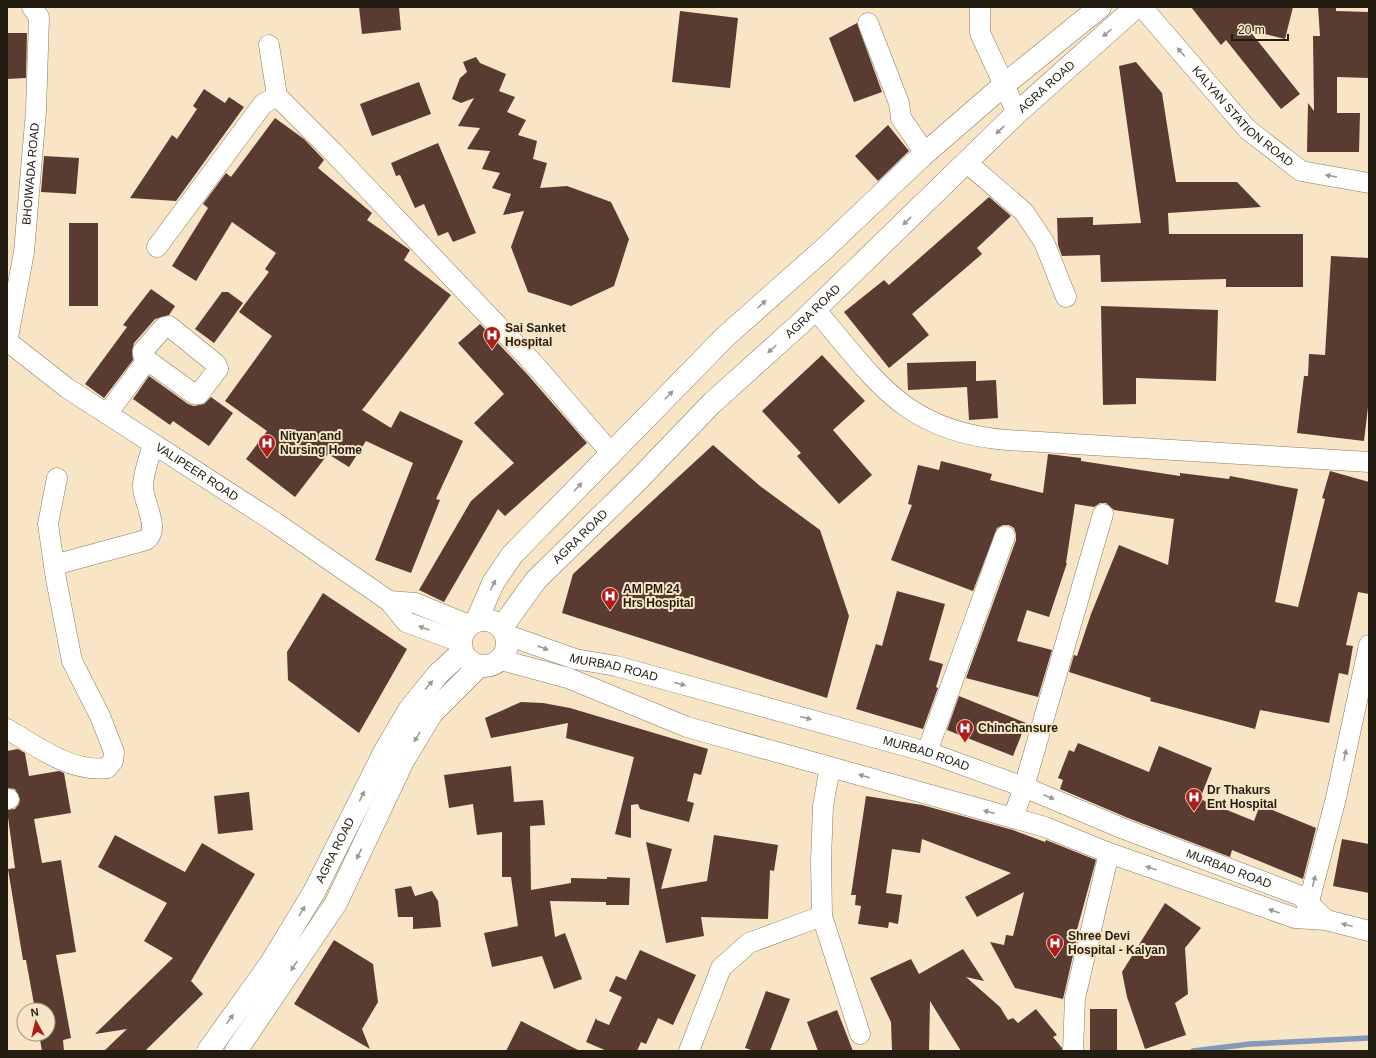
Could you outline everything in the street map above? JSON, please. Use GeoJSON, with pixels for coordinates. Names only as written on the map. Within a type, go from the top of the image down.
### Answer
{"type":"FeatureCollection","features":[{"type":"Feature","properties":{"kind":"main road","name":"AGRA ROAD"},"geometry":{"type":"LineString","coordinates":[[208,1051],[271,963],[314,892],[386,749],[409,710],[467,635],[493,583],[512,555],[726,336],[824,249],[925,153],[1005,84],[1100,7]]}},
{"type":"Feature","properties":{"kind":"main road","name":"AGRA ROAD"},"geometry":{"type":"LineString","coordinates":[[502,660],[508,644],[504,631],[536,580],[638,480],[712,403],[815,309],[1017,113],[1136,7]]}},
{"type":"Feature","properties":{"kind":"main road"},"geometry":{"type":"LineString","coordinates":[[502,660],[494,664],[479,666],[471,663],[467,635],[486,619],[495,622],[504,631]]}},
{"type":"Feature","properties":{"kind":"main road","name":"AGRA ROAD"},"geometry":{"type":"LineString","coordinates":[[236,1051],[336,903],[403,761],[432,713],[479,666]]}},
{"type":"Feature","properties":{"kind":"street","name":"BHOIWADA ROAD"},"geometry":{"type":"LineString","coordinates":[[7,342],[24,252],[36,111],[39,17],[32,7]]}},
{"type":"Feature","properties":{"kind":"street"},"geometry":{"type":"LineString","coordinates":[[980,7],[980,33],[1005,84],[1017,113]]}},
{"type":"Feature","properties":{"kind":"street","name":"KALYAN STATION ROAD"},"geometry":{"type":"LineString","coordinates":[[1142,7],[1247,129],[1301,171],[1369,183]]}},
{"type":"Feature","properties":{"kind":"street"},"geometry":{"type":"LineString","coordinates":[[868,23],[899,103],[900,118],[925,153]]}},
{"type":"Feature","properties":{"kind":"street"},"geometry":{"type":"LineString","coordinates":[[269,45],[277,96],[333,152],[536,366],[611,453]]}},
{"type":"Feature","properties":{"kind":"street"},"geometry":{"type":"LineString","coordinates":[[157,247],[263,104],[277,96]]}},
{"type":"Feature","properties":{"kind":"street"},"geometry":{"type":"LineString","coordinates":[[966,162],[1024,212],[1044,242],[1066,297]]}},
{"type":"Feature","properties":{"kind":"street"},"geometry":{"type":"LineString","coordinates":[[815,309],[879,384],[894,398],[929,421],[967,435],[1007,440],[1369,462]]}},
{"type":"Feature","properties":{"kind":"street","name":"VALIPEER ROAD"},"geometry":{"type":"LineString","coordinates":[[7,342],[67,388],[276,523],[390,601],[415,603],[467,635]]}},
{"type":"Feature","properties":{"kind":"street"},"geometry":{"type":"LineString","coordinates":[[107,414],[147,360]]}},
{"type":"Feature","properties":{"kind":"street"},"geometry":{"type":"LineString","coordinates":[[54,565],[146,540],[151,537],[152,530],[150,515],[142,484],[153,444]]}},
{"type":"Feature","properties":{"kind":"street"},"geometry":{"type":"LineString","coordinates":[[7,729],[56,757],[92,770],[107,768],[113,761],[114,752],[100,716],[72,661],[48,524],[57,478]]}},
{"type":"Feature","properties":{"kind":"street"},"geometry":{"type":"LineString","coordinates":[[1013,818],[1024,787],[1103,514]]}},
{"type":"Feature","properties":{"kind":"street"},"geometry":{"type":"LineString","coordinates":[[927,752],[1005,536]]}},
{"type":"Feature","properties":{"kind":"street","name":"MURBAD ROAD"},"geometry":{"type":"LineString","coordinates":[[504,631],[575,659],[616,666],[927,752],[1024,787],[1124,829],[1301,896],[1307,911],[1326,920],[1369,931]]}},
{"type":"Feature","properties":{"kind":"street"},"geometry":{"type":"LineString","coordinates":[[1307,911],[1336,798],[1369,645]]}},
{"type":"Feature","properties":{"kind":"street","name":"MURBAD ROAD"},"geometry":{"type":"LineString","coordinates":[[502,660],[568,678],[687,727],[1045,827],[1109,853],[1295,918],[1307,911]]}},
{"type":"Feature","properties":{"kind":"street"},"geometry":{"type":"LineString","coordinates":[[830,767],[823,806],[821,860],[822,916],[860,1034]]}},
{"type":"Feature","properties":{"kind":"street"},"geometry":{"type":"LineString","coordinates":[[1073,1051],[1075,998],[1109,853]]}},
{"type":"Feature","properties":{"kind":"street"},"geometry":{"type":"LineString","coordinates":[[688,1051],[721,968],[749,943],[822,916]]}},
{"type":"Feature","properties":{"kind":"building"},"geometry":{"type":"Polygon","coordinates":[[[359,7],[399,7],[401,30],[362,34],[359,7]]]}},
{"type":"Feature","properties":{"kind":"building"},"geometry":{"type":"Polygon","coordinates":[[[1191,7],[1293,7],[1285,39],[1249,30],[1300,94],[1281,109],[1226,40],[1221,45],[1191,7]]]}},
{"type":"Feature","properties":{"kind":"building"},"geometry":{"type":"Polygon","coordinates":[[[1318,7],[1336,7],[1336,11],[1369,12],[1369,78],[1337,77],[1337,113],[1360,113],[1359,152],[1307,152],[1308,103],[1314,111],[1313,36],[1320,36],[1318,7]]]}},
{"type":"Feature","properties":{"kind":"building"},"geometry":{"type":"Polygon","coordinates":[[[680,11],[738,18],[730,88],[672,82],[680,11]]]}},
{"type":"Feature","properties":{"kind":"building"},"geometry":{"type":"Polygon","coordinates":[[[857,23],[882,92],[854,102],[829,38],[857,23]]]}},
{"type":"Feature","properties":{"kind":"building"},"geometry":{"type":"Polygon","coordinates":[[[7,33],[27,33],[26,78],[7,79],[7,33]]]}},
{"type":"Feature","properties":{"kind":"building"},"geometry":{"type":"Polygon","coordinates":[[[476,57],[480,63],[506,74],[499,91],[515,97],[507,112],[526,120],[518,135],[537,141],[533,159],[547,163],[540,188],[567,186],[611,202],[629,239],[614,286],[571,306],[528,292],[511,247],[524,211],[503,215],[511,194],[492,188],[500,173],[482,169],[490,151],[467,149],[480,128],[458,126],[474,98],[461,103],[452,99],[460,78],[467,72],[463,62],[476,57]]]}},
{"type":"Feature","properties":{"kind":"building"},"geometry":{"type":"Polygon","coordinates":[[[1136,62],[1162,93],[1176,182],[1237,182],[1261,207],[1168,213],[1169,234],[1303,234],[1303,287],[1226,287],[1226,279],[1101,282],[1100,255],[1062,256],[1058,245],[1057,218],[1093,217],[1093,225],[1141,223],[1119,66],[1136,62]]]}},
{"type":"Feature","properties":{"kind":"building"},"geometry":{"type":"Polygon","coordinates":[[[419,82],[431,114],[372,136],[360,104],[419,82]]]}},
{"type":"Feature","properties":{"kind":"building"},"geometry":{"type":"Polygon","coordinates":[[[204,89],[225,103],[229,97],[244,107],[176,201],[130,198],[172,135],[177,139],[197,109],[193,106],[204,89]]]}},
{"type":"Feature","properties":{"kind":"building"},"geometry":{"type":"Polygon","coordinates":[[[275,118],[304,139],[324,160],[318,168],[372,213],[367,220],[410,250],[404,260],[451,295],[362,410],[391,428],[400,411],[463,441],[436,499],[440,500],[411,573],[375,560],[413,463],[366,441],[349,467],[328,454],[295,497],[246,459],[267,431],[225,401],[272,336],[239,312],[269,272],[265,269],[276,253],[232,222],[196,281],[172,266],[208,208],[203,204],[226,173],[231,177],[275,118]]]}},
{"type":"Feature","properties":{"kind":"building"},"geometry":{"type":"Polygon","coordinates":[[[888,125],[909,151],[878,181],[855,156],[888,125]]]}},
{"type":"Feature","properties":{"kind":"building"},"geometry":{"type":"Polygon","coordinates":[[[438,143],[476,233],[453,242],[448,232],[438,236],[424,204],[415,208],[400,175],[396,176],[391,163],[438,143]]]}},
{"type":"Feature","properties":{"kind":"building"},"geometry":{"type":"Polygon","coordinates":[[[44,156],[79,158],[76,194],[41,192],[44,156]]]}},
{"type":"Feature","properties":{"kind":"building"},"geometry":{"type":"Polygon","coordinates":[[[989,197],[1011,216],[977,248],[982,254],[912,314],[929,335],[889,368],[844,312],[884,280],[889,285],[989,197]]]}},
{"type":"Feature","properties":{"kind":"building"},"geometry":{"type":"Polygon","coordinates":[[[69,223],[98,223],[98,306],[69,306],[69,223]]]}},
{"type":"Feature","properties":{"kind":"building"},"geometry":{"type":"Polygon","coordinates":[[[1331,256],[1369,258],[1369,399],[1364,441],[1297,433],[1304,376],[1308,376],[1309,354],[1325,355],[1331,256]]]}},
{"type":"Feature","properties":{"kind":"building"},"geometry":{"type":"Polygon","coordinates":[[[151,289],[175,306],[169,315],[155,319],[134,343],[132,351],[133,360],[104,398],[85,384],[127,327],[123,325],[151,289]]]}},
{"type":"Feature","properties":{"kind":"building"},"geometry":{"type":"Polygon","coordinates":[[[222,292],[228,292],[243,303],[214,343],[195,329],[222,292]]]}},
{"type":"Feature","properties":{"kind":"building"},"geometry":{"type":"Polygon","coordinates":[[[1101,306],[1218,310],[1216,381],[1136,378],[1136,404],[1103,405],[1101,306]]]}},
{"type":"Feature","properties":{"kind":"building"},"geometry":{"type":"Polygon","coordinates":[[[480,324],[527,374],[587,443],[505,516],[498,509],[444,602],[419,590],[471,501],[514,463],[474,423],[504,394],[458,343],[480,324]]]}},
{"type":"Feature","properties":{"kind":"building"},"geometry":{"type":"Polygon","coordinates":[[[822,355],[865,401],[833,430],[872,475],[839,504],[797,456],[801,453],[762,411],[822,355]]]}},
{"type":"Feature","properties":{"kind":"building"},"geometry":{"type":"Polygon","coordinates":[[[976,361],[976,381],[996,380],[998,418],[969,420],[967,387],[908,390],[907,363],[976,361]]]}},
{"type":"Feature","properties":{"kind":"building"},"geometry":{"type":"Polygon","coordinates":[[[149,376],[188,404],[194,406],[204,404],[211,397],[233,413],[209,446],[173,421],[170,425],[133,399],[149,376]]]}},
{"type":"Feature","properties":{"kind":"building"},"geometry":{"type":"Polygon","coordinates":[[[713,445],[760,486],[820,530],[849,616],[827,698],[562,613],[573,574],[713,445]]]}},
{"type":"Feature","properties":{"kind":"building"},"geometry":{"type":"Polygon","coordinates":[[[1048,454],[1081,458],[1081,461],[1180,476],[1180,473],[1229,479],[1230,476],[1298,489],[1275,602],[1298,607],[1325,499],[1322,498],[1330,471],[1369,482],[1369,594],[1358,592],[1346,645],[1353,646],[1348,675],[1339,673],[1329,723],[1260,710],[1255,729],[1150,701],[1151,698],[1069,672],[1074,655],[1077,656],[1091,614],[1119,545],[1168,565],[1174,519],[1114,510],[1106,503],[1100,503],[1094,507],[1075,504],[1067,563],[1049,617],[1027,610],[1017,641],[1052,650],[1038,697],[966,678],[1016,540],[1016,534],[1014,528],[1009,525],[1003,525],[997,528],[973,591],[891,560],[912,505],[908,504],[918,465],[939,470],[941,461],[992,474],[990,480],[1043,493],[1048,454]]]}},
{"type":"Feature","properties":{"kind":"building"},"geometry":{"type":"Polygon","coordinates":[[[897,591],[945,604],[929,660],[943,664],[936,687],[938,688],[923,729],[856,709],[876,644],[882,646],[897,591]]]}},
{"type":"Feature","properties":{"kind":"building"},"geometry":{"type":"Polygon","coordinates":[[[323,593],[407,649],[359,733],[288,680],[287,652],[323,593]]]}},
{"type":"Feature","properties":{"kind":"building"},"geometry":{"type":"Polygon","coordinates":[[[959,696],[1026,723],[1013,756],[947,730],[959,696]]]}},
{"type":"Feature","properties":{"kind":"building"},"geometry":{"type":"Polygon","coordinates":[[[521,702],[543,703],[570,708],[708,749],[701,775],[694,773],[687,801],[694,803],[689,822],[640,809],[638,804],[631,805],[631,838],[615,834],[634,757],[566,738],[568,723],[491,738],[485,718],[521,702]]]}},
{"type":"Feature","properties":{"kind":"building"},"geometry":{"type":"Polygon","coordinates":[[[1078,743],[1149,772],[1159,746],[1212,768],[1200,799],[1254,821],[1260,805],[1316,828],[1303,879],[1232,850],[1230,857],[1128,818],[1060,789],[1063,780],[1058,778],[1069,750],[1074,752],[1078,743]]]}},
{"type":"Feature","properties":{"kind":"building"},"geometry":{"type":"Polygon","coordinates":[[[18,749],[25,753],[29,776],[59,771],[64,773],[71,813],[34,819],[42,863],[61,860],[76,952],[56,955],[71,1038],[63,1040],[64,1051],[42,1051],[40,1042],[56,1042],[56,1002],[34,1002],[26,960],[23,960],[8,869],[15,868],[7,810],[15,809],[19,804],[20,799],[15,789],[7,788],[7,751],[18,749]]]}},
{"type":"Feature","properties":{"kind":"building"},"geometry":{"type":"Polygon","coordinates":[[[511,766],[514,802],[543,800],[545,825],[530,826],[531,890],[571,883],[571,878],[630,878],[629,905],[606,905],[606,902],[550,901],[555,937],[565,933],[582,979],[554,989],[542,956],[492,967],[484,933],[518,926],[511,877],[502,877],[502,832],[477,835],[473,804],[449,808],[444,775],[511,766]]]}},
{"type":"Feature","properties":{"kind":"building"},"geometry":{"type":"Polygon","coordinates":[[[249,792],[253,830],[218,834],[214,796],[249,792]]]}},
{"type":"Feature","properties":{"kind":"building"},"geometry":{"type":"Polygon","coordinates":[[[866,796],[922,805],[1013,830],[1045,842],[1046,840],[1096,860],[1075,937],[1077,938],[1063,999],[1015,988],[990,942],[1004,945],[1006,935],[1013,936],[1024,892],[977,917],[965,897],[1011,873],[922,839],[920,853],[892,849],[886,893],[902,895],[898,924],[889,922],[888,928],[858,924],[861,906],[855,905],[856,895],[851,895],[866,796]]]}},
{"type":"Feature","properties":{"kind":"building"},"geometry":{"type":"Polygon","coordinates":[[[115,835],[185,872],[202,843],[255,874],[191,981],[203,994],[145,1051],[104,1051],[127,1029],[95,1034],[173,958],[144,941],[167,903],[98,867],[115,835]]]}},
{"type":"Feature","properties":{"kind":"building"},"geometry":{"type":"Polygon","coordinates":[[[714,835],[778,845],[774,871],[770,870],[768,919],[701,917],[704,936],[666,943],[646,842],[672,849],[661,889],[707,881],[714,835]]]}},
{"type":"Feature","properties":{"kind":"building"},"geometry":{"type":"Polygon","coordinates":[[[1342,839],[1369,844],[1369,893],[1333,886],[1342,839]]]}},
{"type":"Feature","properties":{"kind":"building"},"geometry":{"type":"Polygon","coordinates":[[[411,886],[415,896],[432,891],[438,901],[441,927],[413,929],[413,917],[398,917],[395,889],[411,886]]]}},
{"type":"Feature","properties":{"kind":"building"},"geometry":{"type":"Polygon","coordinates":[[[1165,903],[1201,928],[1185,948],[1188,994],[1175,1003],[1186,1035],[1145,1049],[1127,997],[1122,972],[1165,903]]]}},
{"type":"Feature","properties":{"kind":"building"},"geometry":{"type":"Polygon","coordinates":[[[334,940],[373,964],[378,1002],[362,1029],[370,1049],[294,1004],[334,940]]]}},
{"type":"Feature","properties":{"kind":"building"},"geometry":{"type":"Polygon","coordinates":[[[963,949],[984,981],[966,977],[1000,1007],[1008,1020],[1013,1018],[1018,1023],[1036,1009],[1057,1035],[1053,1037],[1062,1048],[1062,1051],[961,1051],[930,1001],[929,1051],[892,1051],[891,1022],[870,978],[911,959],[919,974],[963,949]]]}},
{"type":"Feature","properties":{"kind":"building"},"geometry":{"type":"Polygon","coordinates":[[[640,950],[696,975],[673,1025],[658,1018],[646,1044],[641,1042],[637,1051],[607,1051],[586,1042],[596,1018],[597,1020],[609,1025],[622,997],[609,991],[616,976],[626,980],[640,950]]]}},
{"type":"Feature","properties":{"kind":"building"},"geometry":{"type":"Polygon","coordinates":[[[766,991],[790,999],[770,1051],[754,1051],[745,1048],[766,991]]]}},
{"type":"Feature","properties":{"kind":"building"},"geometry":{"type":"Polygon","coordinates":[[[1090,1009],[1117,1009],[1117,1051],[1090,1051],[1090,1009]]]}},
{"type":"Feature","properties":{"kind":"building"},"geometry":{"type":"Polygon","coordinates":[[[837,1010],[853,1051],[818,1051],[807,1022],[837,1010]]]}},
{"type":"Feature","properties":{"kind":"building"},"geometry":{"type":"Polygon","coordinates":[[[521,1021],[580,1051],[506,1051],[521,1021]]]}},
{"type":"Feature","properties":{"kind":"waterway"},"geometry":{"type":"LineString","coordinates":[[1193,1051],[1250,1044],[1369,1038]]}},
{"type":"Feature","properties":{"kind":"place","name":"Sai Sanket Hospital"},"geometry":{"type":"Point","coordinates":[492,350]}},
{"type":"Feature","properties":{"kind":"place","name":"Nityan and Nursing Home"},"geometry":{"type":"Point","coordinates":[267,458]}},
{"type":"Feature","properties":{"kind":"place","name":"AM PM 24 Hrs Hospital"},"geometry":{"type":"Point","coordinates":[610,611]}},
{"type":"Feature","properties":{"kind":"place","name":"Chinchansure"},"geometry":{"type":"Point","coordinates":[965,743]}},
{"type":"Feature","properties":{"kind":"place","name":"Dr Thakurs Ent Hospital"},"geometry":{"type":"Point","coordinates":[1194,812]}},
{"type":"Feature","properties":{"kind":"place","name":"Shree Devi Hospital - Kalyan"},"geometry":{"type":"Point","coordinates":[1055,958]}}]}
